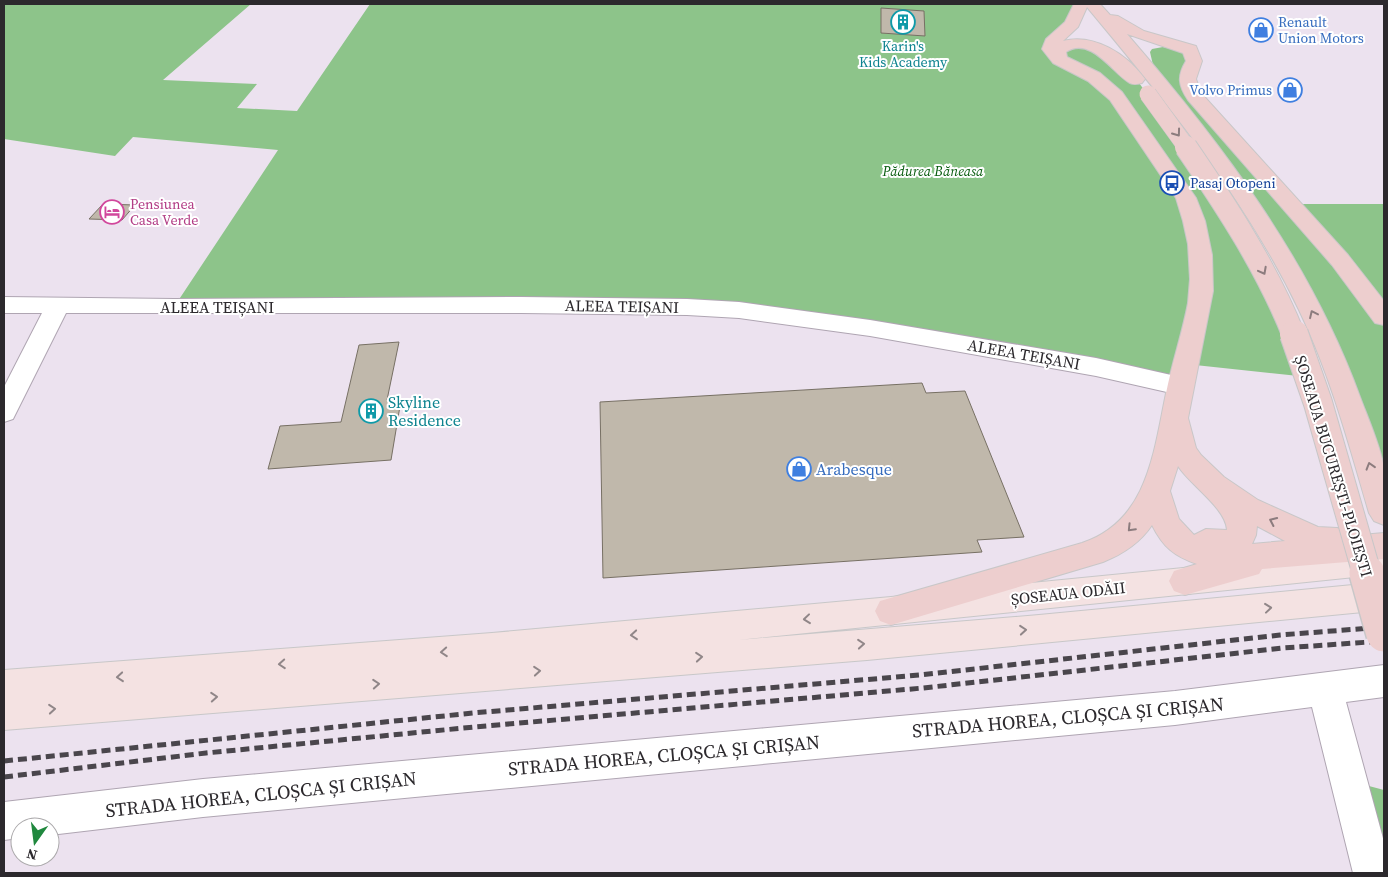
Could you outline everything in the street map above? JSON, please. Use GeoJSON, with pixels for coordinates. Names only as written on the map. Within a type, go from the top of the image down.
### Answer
{"type":"FeatureCollection","features":[{"type":"Feature","properties":{"kind":"highway"},"geometry":{"type":"LineString","coordinates":[[890,611],[1064,561],[1108,546],[1121,538],[1134,526],[1157,496],[1196,321],[1201,290],[1200,241],[1193,214],[1181,189],[1116,96],[1094,77],[1059,59],[1052,52],[1050,45],[1072,24],[1086,6],[1133,32],[1190,50],[1194,61],[1186,78],[1187,86],[1194,96],[1340,260],[1384,316]]}},
{"type":"Feature","properties":{"kind":"highway","name":"ȘOSEAUA BUCUREȘTI-PLOIEȘTI"},"geometry":{"type":"LineString","coordinates":[[1086,6],[1152,86],[1230,174],[1270,236],[1311,310],[1355,421],[1384,513]]}},
{"type":"Feature","properties":{"kind":"highway"},"geometry":{"type":"LineString","coordinates":[[1059,59],[1058,51],[1063,46],[1088,45],[1109,54],[1152,86]]}},
{"type":"Feature","properties":{"kind":"highway"},"geometry":{"type":"LineString","coordinates":[[1152,86],[1150,56],[1152,49],[1171,48],[1193,55]]}},
{"type":"Feature","properties":{"kind":"highway","name":"ȘOSEAUA BUCUREȘTI-PLOIEȘTI"},"geometry":{"type":"LineString","coordinates":[[1152,86],[1244,233],[1282,306],[1321,413],[1384,634]]}},
{"type":"Feature","properties":{"kind":"highway"},"geometry":{"type":"LineString","coordinates":[[1175,419],[1183,450],[1191,463],[1214,485],[1308,546]]}},
{"type":"Feature","properties":{"kind":"highway"},"geometry":{"type":"LineString","coordinates":[[1157,496],[1172,519],[1189,535],[1218,545],[1233,543],[1242,533],[1241,523],[1214,485]]}},
{"type":"Feature","properties":{"kind":"highway"},"geometry":{"type":"LineString","coordinates":[[1157,496],[1169,529],[1181,544],[1196,551],[1225,557],[1336,542],[1384,538]]}},
{"type":"Feature","properties":{"kind":"highway"},"geometry":{"type":"LineString","coordinates":[[1186,581],[1308,546],[1384,546]]}},
{"type":"Feature","properties":{"kind":"main road","name":"ȘOSEAUA ODĂII"},"geometry":{"type":"LineString","coordinates":[[490,662],[752,624],[1384,561]]}},
{"type":"Feature","properties":{"kind":"main road"},"geometry":{"type":"LineString","coordinates":[[4,686],[490,662],[1219,613],[1384,596]]}},
{"type":"Feature","properties":{"kind":"main road"},"geometry":{"type":"LineString","coordinates":[[4,713],[490,662]]}},
{"type":"Feature","properties":{"kind":"street","name":"ALEEA TEIȘANI"},"geometry":{"type":"LineString","coordinates":[[4,305],[428,307],[521,305],[687,307],[739,310],[870,328],[1086,365],[1180,386]]}},
{"type":"Feature","properties":{"kind":"street"},"geometry":{"type":"LineString","coordinates":[[4,412],[58,306]]}},
{"type":"Feature","properties":{"kind":"street","name":"STRADA HOREA, CLOȘCA ȘI CRIȘAN"},"geometry":{"type":"LineString","coordinates":[[4,821],[203,798],[1175,708],[1384,681]]}},
{"type":"Feature","properties":{"kind":"street"},"geometry":{"type":"LineString","coordinates":[[1325,689],[1373,873]]}},
{"type":"Feature","properties":{"kind":"green space","name":"Pădurea Băneasa"},"geometry":{"type":"Polygon","coordinates":[[[4,4],[251,4],[163,80],[257,84],[237,108],[297,111],[370,4],[1077,4],[1079,7],[1065,32],[1058,55],[1083,44],[1136,79],[1207,174],[1308,377],[1195,365],[1190,389],[739,310],[174,307],[278,150],[133,137],[115,156],[4,139],[4,4]]]}},
{"type":"Feature","properties":{"kind":"green space"},"geometry":{"type":"Polygon","coordinates":[[[1163,47],[1190,53],[1186,78],[1291,204],[1384,204],[1384,509],[1311,310],[1156,78],[1150,52],[1152,49],[1163,47]]]}},
{"type":"Feature","properties":{"kind":"green space"},"geometry":{"type":"Polygon","coordinates":[[[1350,781],[1384,790],[1384,873],[1374,873],[1350,781]]]}},
{"type":"Feature","properties":{"kind":"building","name":"Karin's Kids Academy"},"geometry":{"type":"Polygon","coordinates":[[[881,8],[924,11],[925,36],[881,33],[881,8]]]}},
{"type":"Feature","properties":{"kind":"building","name":"Pensiunea Casa Verde"},"geometry":{"type":"Polygon","coordinates":[[[103,204],[135,205],[122,220],[89,219],[103,204]]]}},
{"type":"Feature","properties":{"kind":"building","name":"Skyline Residence"},"geometry":{"type":"Polygon","coordinates":[[[399,342],[387,400],[401,400],[391,460],[268,469],[280,426],[341,422],[359,345],[399,342]]]}},
{"type":"Feature","properties":{"kind":"building","name":"Arabesque"},"geometry":{"type":"Polygon","coordinates":[[[922,383],[926,393],[965,391],[1024,537],[977,540],[982,552],[603,578],[600,402],[922,383]]]}},
{"type":"Feature","properties":{"kind":"railway"},"geometry":{"type":"LineString","coordinates":[[4,761],[473,713],[920,675],[1280,635],[1384,627]]}},
{"type":"Feature","properties":{"kind":"railway"},"geometry":{"type":"LineString","coordinates":[[4,777],[206,753],[474,727],[923,688],[1283,648],[1384,641]]}},
{"type":"Feature","properties":{"kind":"place","name":"Karin's Kids Academy"},"geometry":{"type":"Point","coordinates":[903,22]}},
{"type":"Feature","properties":{"kind":"place","name":"Renault Union Motors"},"geometry":{"type":"Point","coordinates":[1261,30]}},
{"type":"Feature","properties":{"kind":"place","name":"Volvo Primus"},"geometry":{"type":"Point","coordinates":[1290,90]}},
{"type":"Feature","properties":{"kind":"place","name":"Pasaj Otopeni"},"geometry":{"type":"Point","coordinates":[1172,183]}},
{"type":"Feature","properties":{"kind":"place","name":"Pensiunea Casa Verde"},"geometry":{"type":"Point","coordinates":[112,212]}},
{"type":"Feature","properties":{"kind":"place","name":"Skyline Residence"},"geometry":{"type":"Point","coordinates":[371,411]}},
{"type":"Feature","properties":{"kind":"place","name":"Arabesque"},"geometry":{"type":"Point","coordinates":[799,469]}}]}
